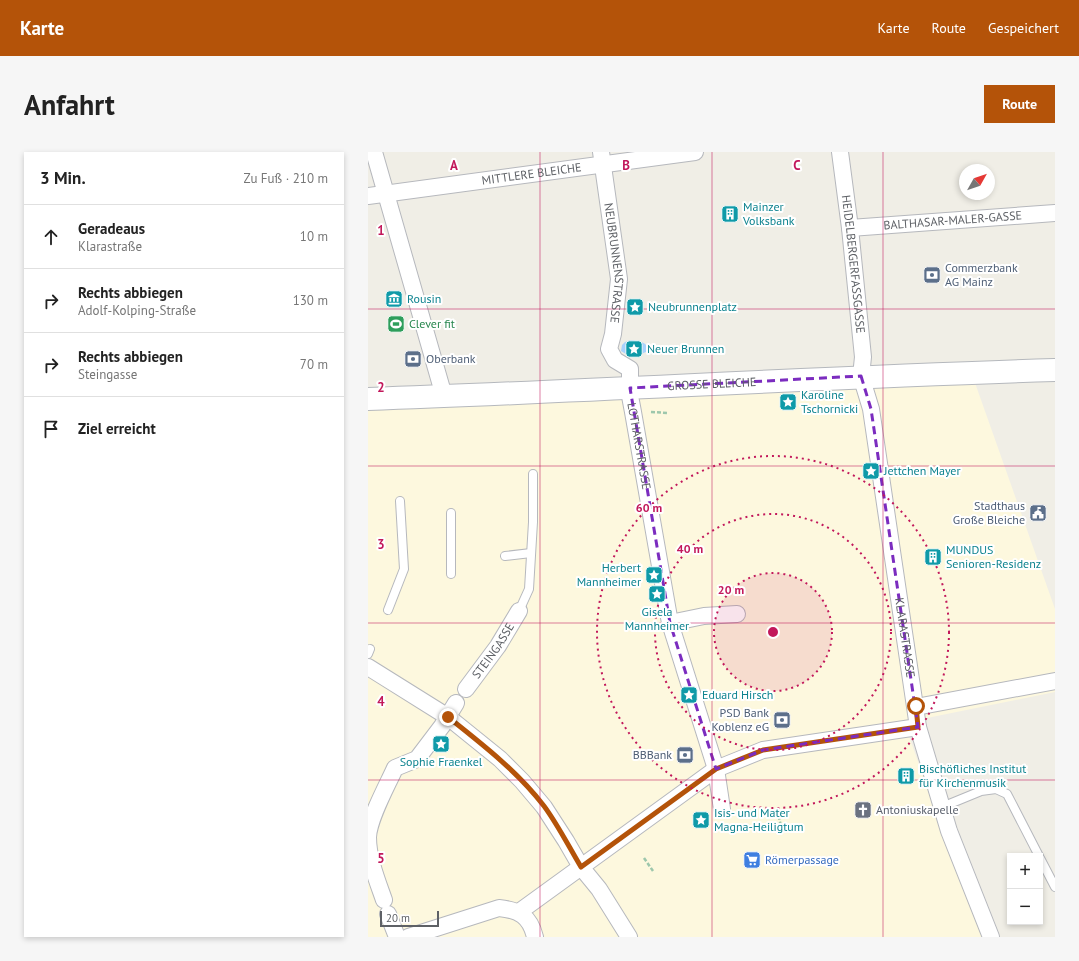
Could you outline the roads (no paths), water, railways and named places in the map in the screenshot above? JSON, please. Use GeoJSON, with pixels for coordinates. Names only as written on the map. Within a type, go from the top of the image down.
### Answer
{"type":"FeatureCollection","features":[{"type":"Feature","properties":{"kind":"main road","name":"GROSSE BLEICHE"},"geometry":{"type":"LineString","coordinates":[[368,399],[630,388],[861,376],[1055,370]]}},
{"type":"Feature","properties":{"kind":"street"},"geometry":{"type":"LineString","coordinates":[[374,152],[444,396]]}},
{"type":"Feature","properties":{"kind":"street","name":"MITTLERE BLEICHE"},"geometry":{"type":"LineString","coordinates":[[368,196],[602,158],[696,152]]}},
{"type":"Feature","properties":{"kind":"street","name":"HEIDELBERGERFASSGASSE"},"geometry":{"type":"LineString","coordinates":[[840,152],[850,228],[863,356],[861,376]]}},
{"type":"Feature","properties":{"kind":"street","name":"NEUBRUNNENSTRASSE"},"geometry":{"type":"LineString","coordinates":[[602,158],[619,279],[613,334],[609,349],[615,360],[630,369],[630,388]]}},
{"type":"Feature","properties":{"kind":"street","name":"BALTHASAR-MALER-GASSE"},"geometry":{"type":"LineString","coordinates":[[850,228],[1055,213]]}},
{"type":"Feature","properties":{"kind":"street","name":"KLARASTRASSE"},"geometry":{"type":"LineString","coordinates":[[861,376],[871,409],[918,727],[949,831],[991,937]]}},
{"type":"Feature","properties":{"kind":"street","name":"LOTHARSTRASSE"},"geometry":{"type":"LineString","coordinates":[[630,388],[634,421],[670,623],[716,769],[722,809]]}},
{"type":"Feature","properties":{"kind":"street","name":"STEINGASSE"},"geometry":{"type":"LineString","coordinates":[[466,689],[498,646],[519,611]]}},
{"type":"Feature","properties":{"kind":"street"},"geometry":{"type":"LineString","coordinates":[[670,623],[704,616],[737,614]]}},
{"type":"Feature","properties":{"kind":"street"},"geometry":{"type":"LineString","coordinates":[[368,667],[452,710],[522,781],[544,806],[581,867],[599,889],[629,937]]}},
{"type":"Feature","properties":{"kind":"street"},"geometry":{"type":"LineString","coordinates":[[916,706],[1055,681]]}},
{"type":"Feature","properties":{"kind":"street"},"geometry":{"type":"LineString","coordinates":[[397,937],[375,873],[368,841],[374,816],[395,768],[417,759],[452,710]]}},
{"type":"Feature","properties":{"kind":"street"},"geometry":{"type":"LineString","coordinates":[[519,912],[716,769],[763,750],[918,727]]}},
{"type":"Feature","properties":{"kind":"street"},"geometry":{"type":"LineString","coordinates":[[408,937],[499,908],[519,912],[533,928],[535,937]]}},
{"type":"Feature","properties":{"kind":"lane"},"geometry":{"type":"LineString","coordinates":[[519,611],[529,588],[533,474]]}},
{"type":"Feature","properties":{"kind":"lane"},"geometry":{"type":"LineString","coordinates":[[388,610],[404,569],[400,501]]}},
{"type":"Feature","properties":{"kind":"lane"},"geometry":{"type":"LineString","coordinates":[[450,514],[451,574]]}},
{"type":"Feature","properties":{"kind":"lane"},"geometry":{"type":"LineString","coordinates":[[504,556],[531,553]]}},
{"type":"Feature","properties":{"kind":"lane"},"geometry":{"type":"LineString","coordinates":[[451,558],[460,558]]}},
{"type":"Feature","properties":{"kind":"lane"},"geometry":{"type":"LineString","coordinates":[[942,807],[981,791],[996,789],[1007,794],[1037,853]]}},
{"type":"Feature","properties":{"kind":"lane"},"geometry":{"type":"LineString","coordinates":[[1043,864],[1055,887]]}},
{"type":"Feature","properties":{"kind":"water","name":"Neuer Brunnen"},"geometry":{"type":"Polygon","coordinates":[[[631,340],[644,343],[647,346],[646,352],[634,355],[621,351],[622,345],[631,340]]]}},
{"type":"Feature","properties":{"kind":"place","name":"Mainzer Volksbank"},"geometry":{"type":"Point","coordinates":[730,214]}},
{"type":"Feature","properties":{"kind":"place","name":"Commerzbank AG Mainz"},"geometry":{"type":"Point","coordinates":[932,275]}},
{"type":"Feature","properties":{"kind":"place","name":"Rousin"},"geometry":{"type":"Point","coordinates":[394,299]}},
{"type":"Feature","properties":{"kind":"place","name":"Neubrunnenplatz"},"geometry":{"type":"Point","coordinates":[635,307]}},
{"type":"Feature","properties":{"kind":"place","name":"Clever fit"},"geometry":{"type":"Point","coordinates":[396,324]}},
{"type":"Feature","properties":{"kind":"place","name":"Neuer Brunnen"},"geometry":{"type":"Point","coordinates":[634,349]}},
{"type":"Feature","properties":{"kind":"place","name":"Oberbank"},"geometry":{"type":"Point","coordinates":[413,359]}},
{"type":"Feature","properties":{"kind":"place","name":"Karoline Tschornicki"},"geometry":{"type":"Point","coordinates":[788,402]}},
{"type":"Feature","properties":{"kind":"place","name":"Jettchen Mayer"},"geometry":{"type":"Point","coordinates":[871,471]}},
{"type":"Feature","properties":{"kind":"place","name":"Stadthaus Große Bleiche"},"geometry":{"type":"Point","coordinates":[1038,513]}},
{"type":"Feature","properties":{"kind":"place","name":"MUNDUS Senioren-Residenz"},"geometry":{"type":"Point","coordinates":[933,557]}},
{"type":"Feature","properties":{"kind":"place","name":"Herbert Mannheimer"},"geometry":{"type":"Point","coordinates":[654,575]}},
{"type":"Feature","properties":{"kind":"place","name":"Gisela Mannheimer"},"geometry":{"type":"Point","coordinates":[657,594]}},
{"type":"Feature","properties":{"kind":"place","name":"Eduard Hirsch"},"geometry":{"type":"Point","coordinates":[689,695]}},
{"type":"Feature","properties":{"kind":"place","name":"PSD Bank Koblenz eG"},"geometry":{"type":"Point","coordinates":[782,720]}},
{"type":"Feature","properties":{"kind":"place","name":"Sophie Fraenkel"},"geometry":{"type":"Point","coordinates":[441,744]}},
{"type":"Feature","properties":{"kind":"place","name":"BBBank"},"geometry":{"type":"Point","coordinates":[685,755]}},
{"type":"Feature","properties":{"kind":"place","name":"Bischöfliches Institut für Kirchenmusik"},"geometry":{"type":"Point","coordinates":[906,776]}},
{"type":"Feature","properties":{"kind":"place","name":"Antoniuskapelle"},"geometry":{"type":"Point","coordinates":[863,810]}},
{"type":"Feature","properties":{"kind":"place","name":"Isis- und Mater Magna-Heiligtum"},"geometry":{"type":"Point","coordinates":[701,820]}},
{"type":"Feature","properties":{"kind":"place","name":"Römerpassage"},"geometry":{"type":"Point","coordinates":[752,860]}}]}
